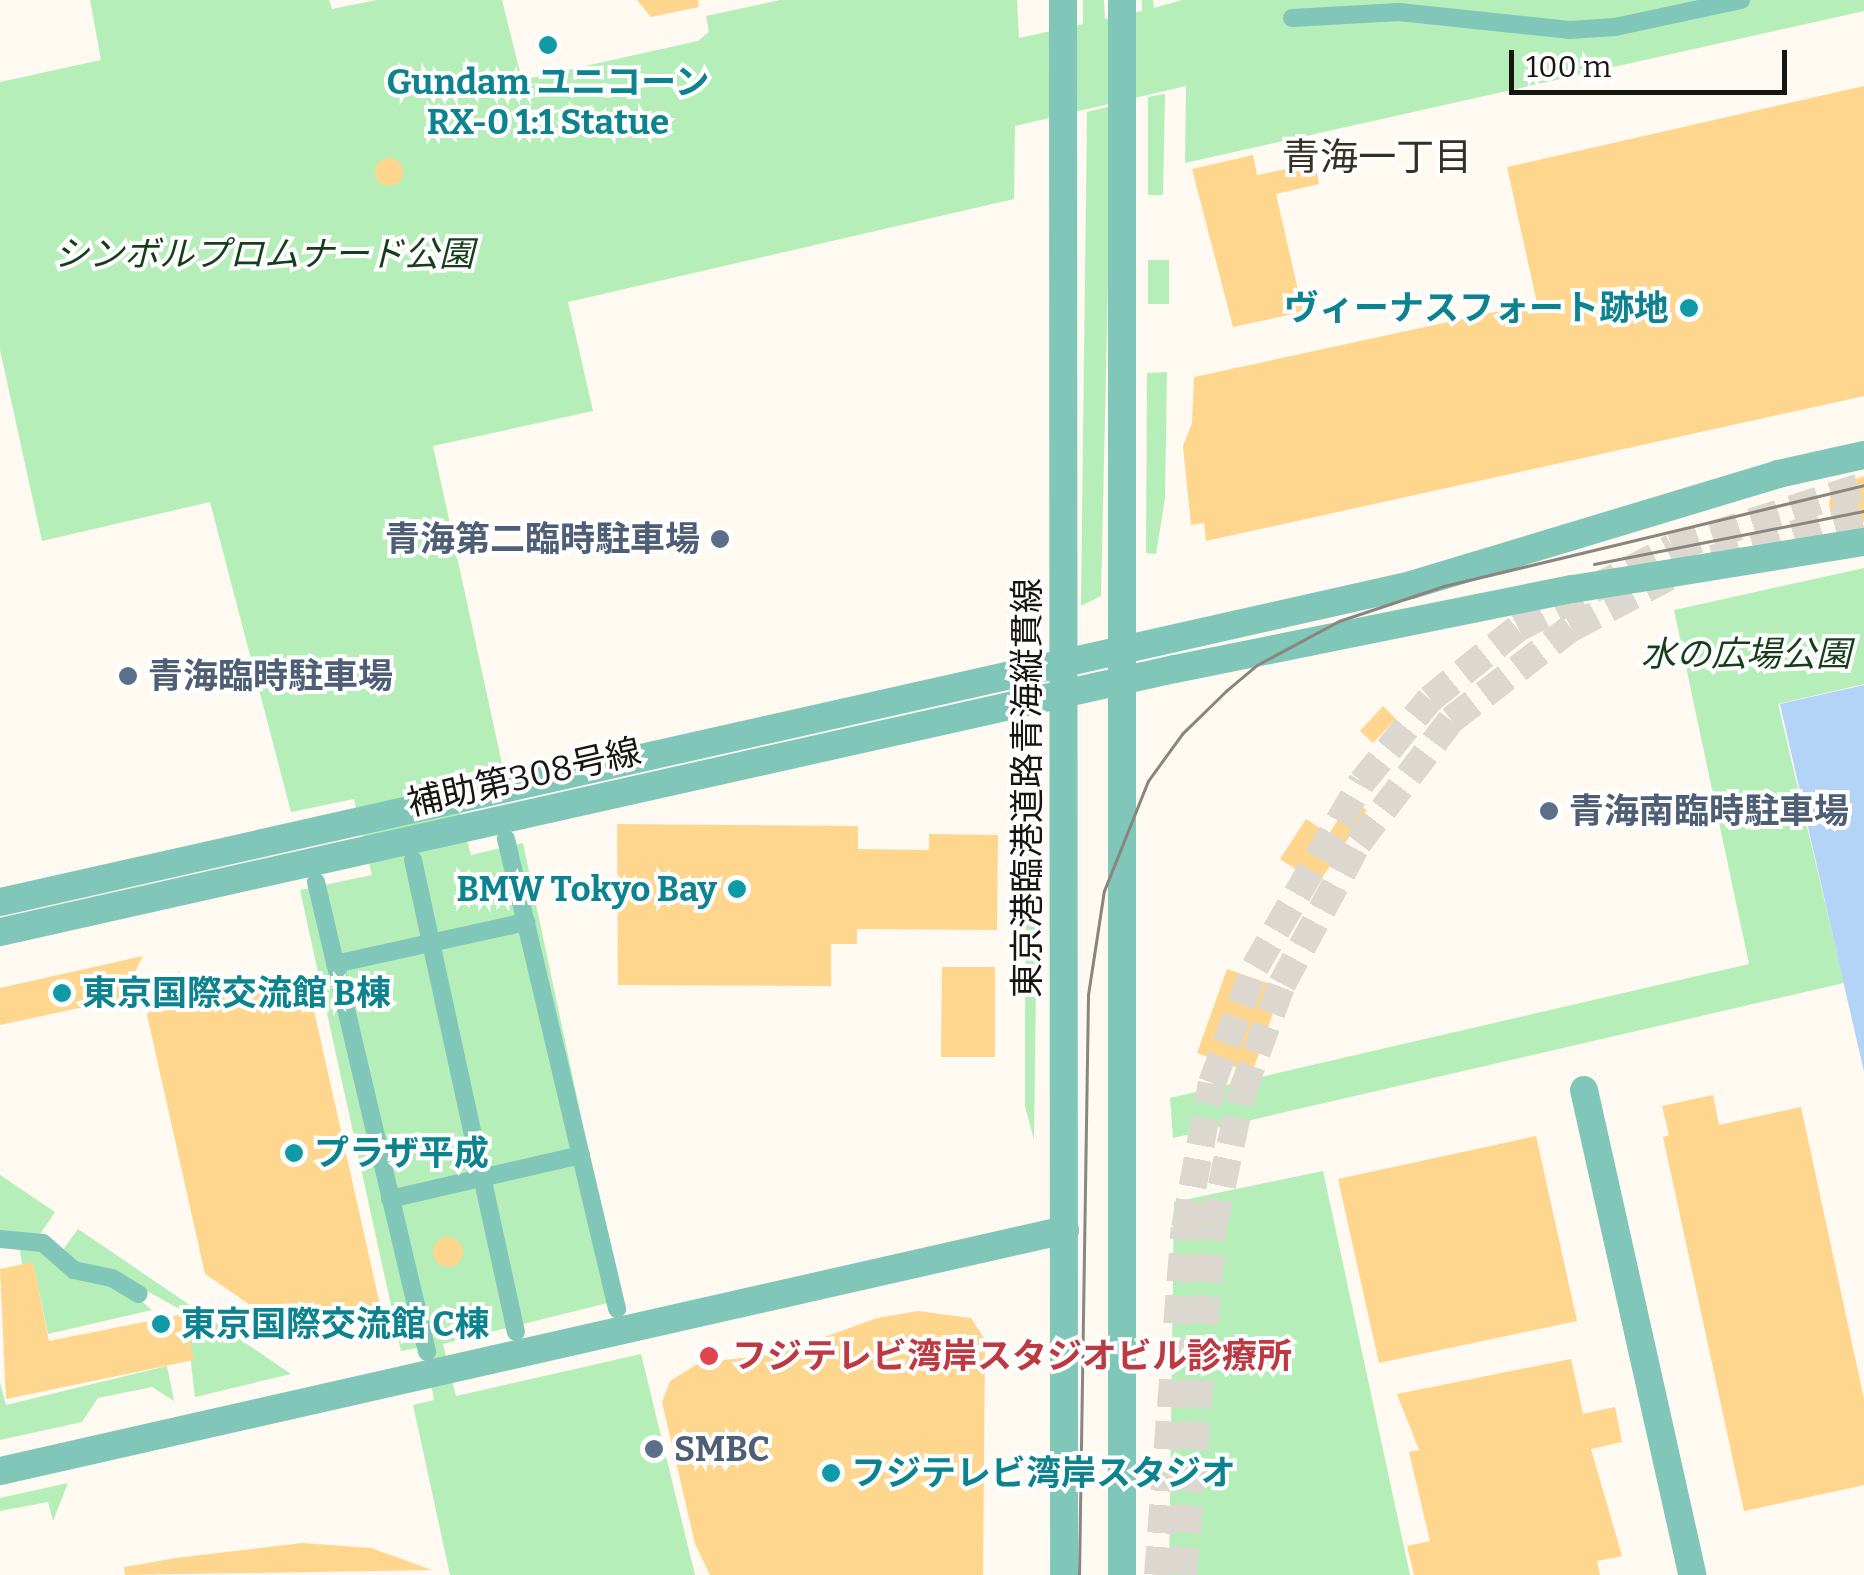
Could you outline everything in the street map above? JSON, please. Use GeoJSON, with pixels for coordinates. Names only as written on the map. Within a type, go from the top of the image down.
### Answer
{"type":"FeatureCollection","features":[{"type":"Feature","properties":{"kind":"street","name":"東京港臨港道路青海縦貫線"},"geometry":{"type":"LineString","coordinates":[[1064,0],[1064,1575]]}},
{"type":"Feature","properties":{"kind":"street"},"geometry":{"type":"LineString","coordinates":[[1122,0],[1126,651],[1122,1575]]}},
{"type":"Feature","properties":{"kind":"street"},"geometry":{"type":"LineString","coordinates":[[1336,0],[1292,18],[1400,12],[1570,30],[1615,28],[1741,0]]}},
{"type":"Feature","properties":{"kind":"street","name":"補助第308号線"},"geometry":{"type":"LineString","coordinates":[[0,902],[1065,666],[1410,585],[1864,455]]}},
{"type":"Feature","properties":{"kind":"street","name":"補助第308号線"},"geometry":{"type":"LineString","coordinates":[[0,932],[1126,680],[1574,589],[1864,542]]}},
{"type":"Feature","properties":{"kind":"street"},"geometry":{"type":"LineString","coordinates":[[506,839],[617,1308]]}},
{"type":"Feature","properties":{"kind":"street"},"geometry":{"type":"LineString","coordinates":[[412,860],[516,1332]]}},
{"type":"Feature","properties":{"kind":"street"},"geometry":{"type":"LineString","coordinates":[[316,882],[427,1352]]}},
{"type":"Feature","properties":{"kind":"street"},"geometry":{"type":"LineString","coordinates":[[335,964],[526,922]]}},
{"type":"Feature","properties":{"kind":"street"},"geometry":{"type":"LineString","coordinates":[[1584,1090],[1692,1575]]}},
{"type":"Feature","properties":{"kind":"street"},"geometry":{"type":"LineString","coordinates":[[390,1199],[580,1155]]}},
{"type":"Feature","properties":{"kind":"street"},"geometry":{"type":"LineString","coordinates":[[0,1470],[1065,1230]]}},
{"type":"Feature","properties":{"kind":"street"},"geometry":{"type":"LineString","coordinates":[[0,1240],[43,1243],[74,1270],[112,1278],[138,1294]]}},
{"type":"Feature","properties":{"kind":"green space","name":"シンボルプロムナード公園"},"geometry":{"type":"Polygon","coordinates":[[[90,0],[329,0],[332,9],[377,0],[502,0],[522,80],[698,41],[709,32],[706,16],[780,0],[1017,0],[1019,38],[1083,24],[1083,0],[1104,0],[1105,19],[1142,11],[1142,0],[1153,0],[1154,8],[1182,0],[1864,0],[1864,11],[1185,163],[1186,86],[1015,126],[1014,199],[568,302],[593,411],[433,446],[502,764],[451,777],[471,855],[523,843],[620,1300],[443,1344],[456,1396],[641,1354],[695,1575],[450,1575],[413,1405],[434,1400],[424,1347],[401,1351],[300,890],[372,875],[354,799],[291,812],[210,502],[42,541],[0,350],[0,82],[101,60],[90,0]]]}},
{"type":"Feature","properties":{"kind":"green space"},"geometry":{"type":"Polygon","coordinates":[[[1165,94],[1163,195],[1148,195],[1148,97],[1165,94]]]}},
{"type":"Feature","properties":{"kind":"green space"},"geometry":{"type":"Polygon","coordinates":[[[1112,106],[1101,596],[1081,606],[1087,112],[1112,106]]]}},
{"type":"Feature","properties":{"kind":"green space"},"geometry":{"type":"Polygon","coordinates":[[[1148,260],[1169,260],[1169,304],[1148,304],[1148,260]]]}},
{"type":"Feature","properties":{"kind":"green space"},"geometry":{"type":"Polygon","coordinates":[[[1167,372],[1165,498],[1156,554],[1146,553],[1147,373],[1167,372]]]}},
{"type":"Feature","properties":{"kind":"green space","name":"水の広場公園"},"geometry":{"type":"Polygon","coordinates":[[[1864,568],[1864,684],[1778,704],[1844,983],[1173,1138],[1170,1098],[1749,964],[1674,610],[1864,568]]]}},
{"type":"Feature","properties":{"kind":"green space"},"geometry":{"type":"Polygon","coordinates":[[[1036,756],[1034,1140],[1025,1106],[1025,1021],[1027,812],[1036,756]]]}},
{"type":"Feature","properties":{"kind":"green space"},"geometry":{"type":"Polygon","coordinates":[[[1323,1171],[1410,1575],[1169,1575],[1174,1202],[1323,1171]]]}},
{"type":"Feature","properties":{"kind":"green space"},"geometry":{"type":"Polygon","coordinates":[[[0,1175],[55,1212],[38,1237],[0,1236],[0,1175]]]}},
{"type":"Feature","properties":{"kind":"green space"},"geometry":{"type":"Polygon","coordinates":[[[78,1229],[291,1374],[195,1397],[185,1312],[127,1280],[76,1265],[62,1251],[78,1229]]]}},
{"type":"Feature","properties":{"kind":"green space"},"geometry":{"type":"Polygon","coordinates":[[[33,1244],[133,1294],[152,1310],[48,1334],[33,1263],[22,1264],[19,1245],[33,1244]]]}},
{"type":"Feature","properties":{"kind":"green space"},"geometry":{"type":"Polygon","coordinates":[[[167,1366],[174,1401],[152,1387],[98,1398],[82,1422],[0,1440],[0,1383],[6,1405],[167,1366]]]}},
{"type":"Feature","properties":{"kind":"green space"},"geometry":{"type":"Polygon","coordinates":[[[68,1483],[53,1521],[48,1502],[0,1511],[0,1498],[68,1483]]]}},
{"type":"Feature","properties":{"kind":"water"},"geometry":{"type":"Polygon","coordinates":[[[1864,685],[1864,1072],[1780,704],[1864,685]]]}},
{"type":"Feature","properties":{"kind":"building"},"geometry":{"type":"Polygon","coordinates":[[[637,0],[698,0],[699,7],[651,17],[637,0]]]}},
{"type":"Feature","properties":{"kind":"building","name":"ヴィーナスフォート跡地"},"geometry":{"type":"Polygon","coordinates":[[[1864,86],[1864,396],[1206,541],[1204,523],[1191,525],[1183,446],[1192,423],[1194,377],[1537,303],[1507,167],[1864,86]]]}},
{"type":"Feature","properties":{"kind":"building"},"geometry":{"type":"Polygon","coordinates":[[[1253,155],[1257,175],[1315,163],[1319,184],[1276,194],[1303,312],[1233,327],[1192,169],[1253,155]]]}},
{"type":"Feature","properties":{"kind":"building"},"geometry":{"type":"Polygon","coordinates":[[[389,158],[399,162],[403,172],[399,182],[389,186],[379,182],[375,172],[379,162],[389,158]]]}},
{"type":"Feature","properties":{"kind":"building"},"geometry":{"type":"Polygon","coordinates":[[[1864,476],[1864,522],[1843,527],[1829,507],[1831,488],[1864,476]]]}},
{"type":"Feature","properties":{"kind":"building"},"geometry":{"type":"Polygon","coordinates":[[[1383,706],[1396,719],[1373,743],[1360,731],[1383,706]]]}},
{"type":"Feature","properties":{"kind":"building"},"geometry":{"type":"Polygon","coordinates":[[[1350,800],[1367,810],[1318,884],[1280,859],[1306,819],[1329,834],[1350,800]]]}},
{"type":"Feature","properties":{"kind":"building"},"geometry":{"type":"Polygon","coordinates":[[[617,824],[858,826],[858,849],[929,850],[929,834],[998,835],[997,930],[857,929],[857,944],[831,944],[831,986],[618,985],[617,824]]]}},
{"type":"Feature","properties":{"kind":"building","name":"東京国際交流館 B棟"},"geometry":{"type":"Polygon","coordinates":[[[143,956],[121,999],[0,1025],[0,988],[143,956]]]}},
{"type":"Feature","properties":{"kind":"building"},"geometry":{"type":"Polygon","coordinates":[[[942,967],[995,967],[995,1057],[941,1057],[942,967]]]}},
{"type":"Feature","properties":{"kind":"building"},"geometry":{"type":"Polygon","coordinates":[[[1227,969],[1282,988],[1252,1073],[1197,1053],[1227,969]]]}},
{"type":"Feature","properties":{"kind":"building","name":"プラザ平成"},"geometry":{"type":"Polygon","coordinates":[[[179,971],[186,1005],[307,979],[380,1305],[281,1326],[205,1274],[147,1015],[179,971]]]}},
{"type":"Feature","properties":{"kind":"building"},"geometry":{"type":"Polygon","coordinates":[[[1713,1095],[1719,1125],[1801,1107],[1864,1399],[1864,1485],[1744,1511],[1663,1137],[1669,1135],[1662,1106],[1713,1095]]]}},
{"type":"Feature","properties":{"kind":"building"},"geometry":{"type":"Polygon","coordinates":[[[1536,1136],[1577,1321],[1379,1363],[1338,1179],[1536,1136]]]}},
{"type":"Feature","properties":{"kind":"building"},"geometry":{"type":"Polygon","coordinates":[[[448,1237],[459,1241],[463,1252],[459,1263],[448,1267],[437,1263],[433,1252],[437,1241],[448,1237]]]}},
{"type":"Feature","properties":{"kind":"building","name":"東京国際交流館 C棟"},"geometry":{"type":"Polygon","coordinates":[[[33,1262],[49,1341],[184,1314],[194,1360],[6,1399],[0,1269],[33,1262]]]}},
{"type":"Feature","properties":{"kind":"building","name":"フジテレビ湾岸スタジオ"},"geometry":{"type":"Polygon","coordinates":[[[918,1311],[971,1318],[985,1340],[983,1575],[710,1575],[695,1544],[662,1402],[670,1381],[699,1363],[778,1354],[877,1318],[918,1311]]]}},
{"type":"Feature","properties":{"kind":"building"},"geometry":{"type":"Polygon","coordinates":[[[1571,1359],[1583,1414],[1615,1407],[1622,1442],[1591,1449],[1622,1556],[1597,1561],[1600,1575],[1414,1575],[1407,1546],[1430,1541],[1409,1452],[1419,1450],[1397,1394],[1571,1359]]]}},
{"type":"Feature","properties":{"kind":"building"},"geometry":{"type":"Polygon","coordinates":[[[302,1543],[371,1548],[432,1570],[125,1575],[124,1567],[302,1543]]]}},
{"type":"Feature","properties":{"kind":"tunnel"},"geometry":{"type":"LineString","coordinates":[[1158,1575],[1185,1228],[1212,1083],[1255,967],[1362,782],[1430,699],[1518,628],[1672,548],[1864,486]]}},
{"type":"Feature","properties":{"kind":"tunnel"},"geometry":{"type":"LineString","coordinates":[[1713,559],[1864,513]]}},
{"type":"Feature","properties":{"kind":"tunnel"},"geometry":{"type":"LineString","coordinates":[[1183,1575],[1213,1227],[1242,1092],[1282,984],[1358,843],[1451,720],[1571,628],[1668,577]]}},
{"type":"Feature","properties":{"kind":"tram line"},"geometry":{"type":"LineString","coordinates":[[1079,1575],[1088,995],[1104,891],[1148,781],[1182,734],[1257,665],[1339,621],[1444,586],[1864,485]]}},
{"type":"Feature","properties":{"kind":"tram line"},"geometry":{"type":"LineString","coordinates":[[1594,564],[1864,511]]}},
{"type":"Feature","properties":{"kind":"place","name":"Gundam ユニコーン RX-0 1:1 Statue"},"geometry":{"type":"Point","coordinates":[548,45]}},
{"type":"Feature","properties":{"kind":"place","name":"ヴィーナスフォート跡地"},"geometry":{"type":"Point","coordinates":[1689,308]}},
{"type":"Feature","properties":{"kind":"place","name":"青海第二臨時駐車場"},"geometry":{"type":"Point","coordinates":[720,539]}},
{"type":"Feature","properties":{"kind":"place","name":"青海臨時駐車場"},"geometry":{"type":"Point","coordinates":[128,676]}},
{"type":"Feature","properties":{"kind":"place","name":"青海南臨時駐車場"},"geometry":{"type":"Point","coordinates":[1549,811]}},
{"type":"Feature","properties":{"kind":"place","name":"BMW Tokyo Bay"},"geometry":{"type":"Point","coordinates":[737,889]}},
{"type":"Feature","properties":{"kind":"place","name":"東京国際交流館 B棟"},"geometry":{"type":"Point","coordinates":[62,993]}},
{"type":"Feature","properties":{"kind":"place","name":"プラザ平成"},"geometry":{"type":"Point","coordinates":[294,1153]}},
{"type":"Feature","properties":{"kind":"place","name":"東京国際交流館 C棟"},"geometry":{"type":"Point","coordinates":[161,1324]}},
{"type":"Feature","properties":{"kind":"place","name":"フジテレビ湾岸スタジオビル診療所"},"geometry":{"type":"Point","coordinates":[709,1356]}},
{"type":"Feature","properties":{"kind":"place","name":"SMBC"},"geometry":{"type":"Point","coordinates":[654,1449]}},
{"type":"Feature","properties":{"kind":"place","name":"フジテレビ湾岸スタジオ"},"geometry":{"type":"Point","coordinates":[831,1473]}},
{"type":"Feature","properties":{"kind":"district","name":"青海一丁目"},"geometry":{"type":"Point","coordinates":[1377,158]}}]}
